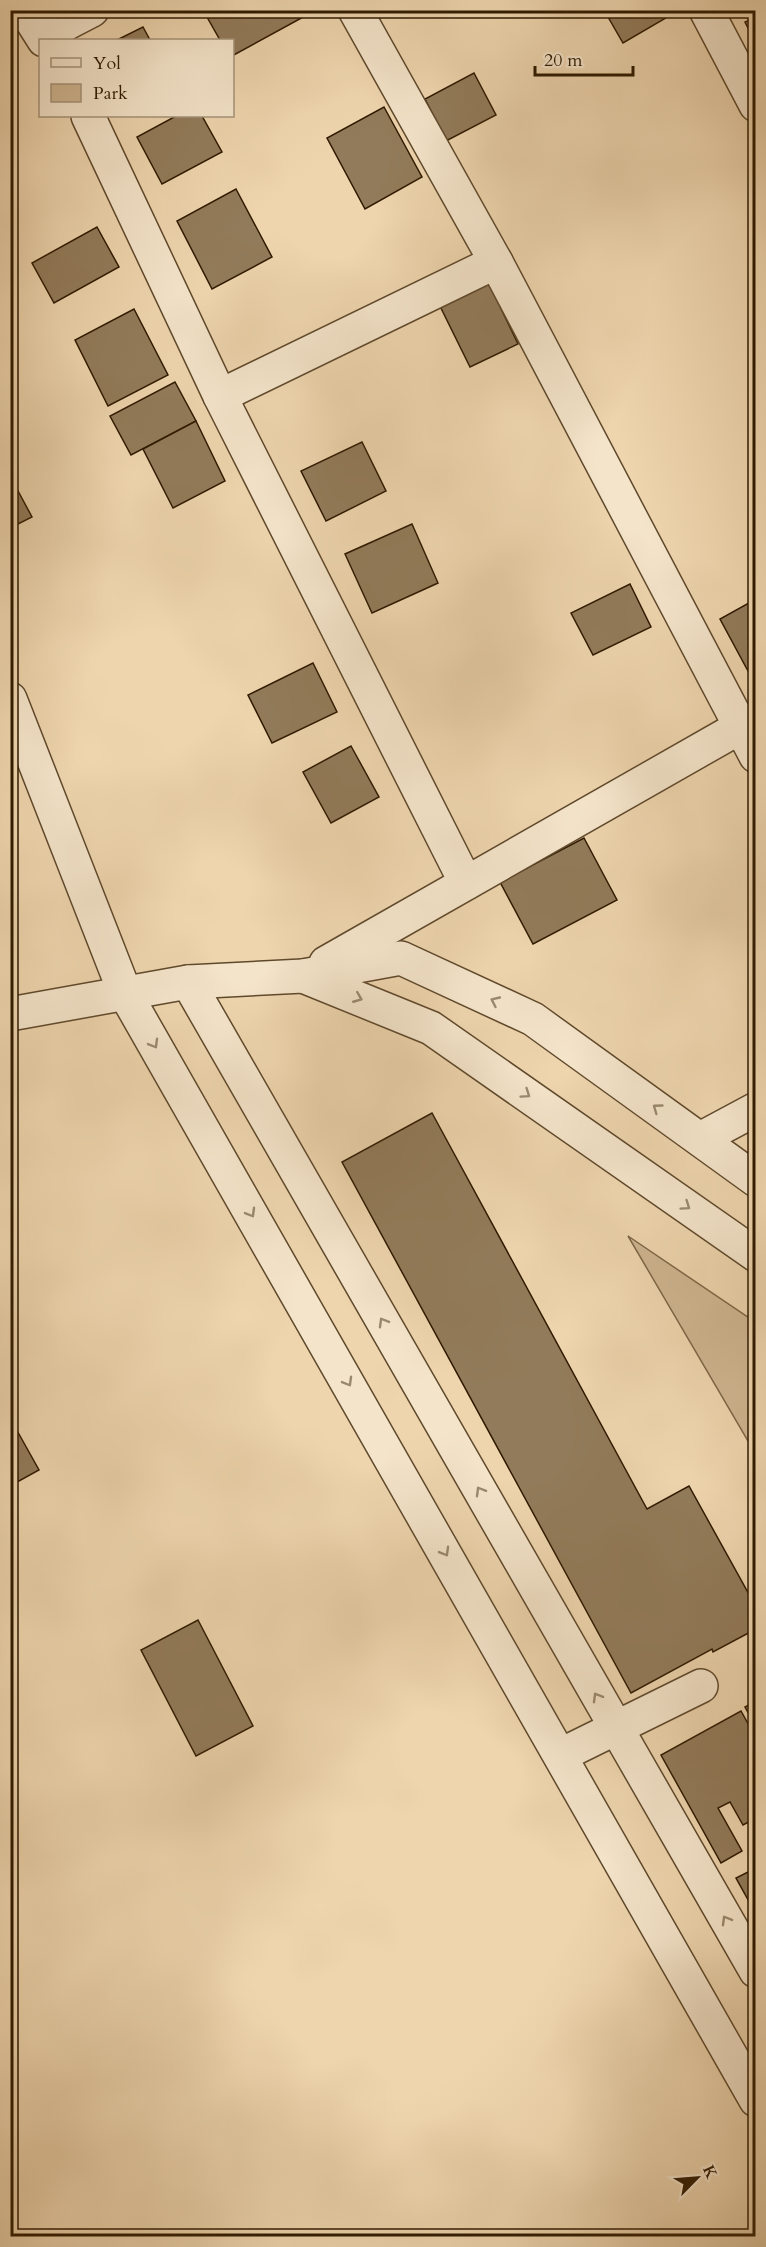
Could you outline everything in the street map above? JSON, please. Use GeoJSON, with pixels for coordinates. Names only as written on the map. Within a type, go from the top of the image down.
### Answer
{"type":"FeatureCollection","features":[{"type":"Feature","properties":{"kind":"street"},"geometry":{"type":"LineString","coordinates":[[37,29],[92,10]]}},
{"type":"Feature","properties":{"kind":"street"},"geometry":{"type":"LineString","coordinates":[[355,10],[496,262],[747,723],[756,756]]}},
{"type":"Feature","properties":{"kind":"street"},"geometry":{"type":"LineString","coordinates":[[706,10],[756,105]]}},
{"type":"Feature","properties":{"kind":"street"},"geometry":{"type":"LineString","coordinates":[[88,117],[220,396],[465,883]]}},
{"type":"Feature","properties":{"kind":"street"},"geometry":{"type":"LineString","coordinates":[[220,396],[496,262]]}},
{"type":"Feature","properties":{"kind":"street"},"geometry":{"type":"LineString","coordinates":[[10,699],[125,993],[756,2100]]}},
{"type":"Feature","properties":{"kind":"street"},"geometry":{"type":"LineString","coordinates":[[303,976],[747,723]]}},
{"type":"Feature","properties":{"kind":"street"},"geometry":{"type":"LineString","coordinates":[[10,1014],[188,982],[303,976],[401,958],[533,1019],[756,1180]]}},
{"type":"Feature","properties":{"kind":"street"},"geometry":{"type":"LineString","coordinates":[[303,976],[431,1028],[756,1255]]}},
{"type":"Feature","properties":{"kind":"street"},"geometry":{"type":"LineString","coordinates":[[188,982],[756,1971]]}},
{"type":"Feature","properties":{"kind":"street"},"geometry":{"type":"LineString","coordinates":[[700,1138],[756,1109]]}},
{"type":"Feature","properties":{"kind":"street"},"geometry":{"type":"LineString","coordinates":[[561,1755],[701,1686]]}},
{"type":"Feature","properties":{"kind":"green space"},"geometry":{"type":"Polygon","coordinates":[[[628,1236],[755,1322],[755,1453],[628,1236]]]}},
{"type":"Feature","properties":{"kind":"building"},"geometry":{"type":"Polygon","coordinates":[[[203,10],[316,10],[234,55],[234,39],[219,39],[203,10]]]}},
{"type":"Feature","properties":{"kind":"building"},"geometry":{"type":"Polygon","coordinates":[[[604,10],[669,10],[671,15],[623,43],[604,10]]]}},
{"type":"Feature","properties":{"kind":"building"},"geometry":{"type":"Polygon","coordinates":[[[756,17],[756,44],[745,22],[756,17]]]}},
{"type":"Feature","properties":{"kind":"building"},"geometry":{"type":"Polygon","coordinates":[[[143,27],[149,39],[119,39],[143,27]]]}},
{"type":"Feature","properties":{"kind":"building"},"geometry":{"type":"Polygon","coordinates":[[[474,73],[496,115],[446,141],[425,99],[474,73]]]}},
{"type":"Feature","properties":{"kind":"building"},"geometry":{"type":"Polygon","coordinates":[[[384,107],[422,177],[365,209],[327,138],[384,107]]]}},
{"type":"Feature","properties":{"kind":"building"},"geometry":{"type":"Polygon","coordinates":[[[174,117],[203,117],[222,152],[162,184],[137,137],[174,117]]]}},
{"type":"Feature","properties":{"kind":"building"},"geometry":{"type":"Polygon","coordinates":[[[236,189],[272,257],[212,289],[177,221],[236,189]]]}},
{"type":"Feature","properties":{"kind":"building"},"geometry":{"type":"Polygon","coordinates":[[[97,227],[119,267],[54,303],[32,263],[97,227]]]}},
{"type":"Feature","properties":{"kind":"building"},"geometry":{"type":"Polygon","coordinates":[[[487,279],[518,344],[470,367],[438,302],[487,279]]]}},
{"type":"Feature","properties":{"kind":"building"},"geometry":{"type":"Polygon","coordinates":[[[134,309],[168,375],[108,406],[75,340],[134,309]]]}},
{"type":"Feature","properties":{"kind":"building"},"geometry":{"type":"Polygon","coordinates":[[[175,382],[196,421],[131,455],[110,416],[175,382]]]}},
{"type":"Feature","properties":{"kind":"building"},"geometry":{"type":"Polygon","coordinates":[[[196,421],[225,481],[173,508],[143,449],[196,421]]]}},
{"type":"Feature","properties":{"kind":"building"},"geometry":{"type":"Polygon","coordinates":[[[362,442],[386,491],[326,521],[301,471],[362,442]]]}},
{"type":"Feature","properties":{"kind":"building"},"geometry":{"type":"Polygon","coordinates":[[[10,476],[32,517],[10,528],[10,476]]]}},
{"type":"Feature","properties":{"kind":"building"},"geometry":{"type":"Polygon","coordinates":[[[412,524],[438,583],[372,613],[345,554],[412,524]]]}},
{"type":"Feature","properties":{"kind":"building"},"geometry":{"type":"Polygon","coordinates":[[[630,584],[651,627],[593,655],[571,613],[630,584]]]}},
{"type":"Feature","properties":{"kind":"building"},"geometry":{"type":"Polygon","coordinates":[[[756,599],[756,684],[755,684],[720,619],[756,599]]]}},
{"type":"Feature","properties":{"kind":"building"},"geometry":{"type":"Polygon","coordinates":[[[313,663],[337,712],[272,743],[248,695],[313,663]]]}},
{"type":"Feature","properties":{"kind":"building"},"geometry":{"type":"Polygon","coordinates":[[[351,746],[379,797],[331,823],[303,772],[351,746]]]}},
{"type":"Feature","properties":{"kind":"building"},"geometry":{"type":"Polygon","coordinates":[[[584,838],[617,900],[533,944],[500,882],[584,838]]]}},
{"type":"Feature","properties":{"kind":"building"},"geometry":{"type":"Polygon","coordinates":[[[432,1113],[647,1509],[689,1486],[756,1607],[756,1629],[713,1652],[712,1649],[631,1693],[342,1162],[432,1113]]]}},
{"type":"Feature","properties":{"kind":"building"},"geometry":{"type":"Polygon","coordinates":[[[10,1418],[39,1470],[10,1486],[10,1418]]]}},
{"type":"Feature","properties":{"kind":"building"},"geometry":{"type":"Polygon","coordinates":[[[198,1620],[253,1726],[196,1756],[141,1650],[198,1620]]]}},
{"type":"Feature","properties":{"kind":"building"},"geometry":{"type":"Polygon","coordinates":[[[756,1701],[756,1727],[745,1707],[756,1701]]]}},
{"type":"Feature","properties":{"kind":"building"},"geometry":{"type":"Polygon","coordinates":[[[741,1711],[756,1738],[756,1818],[743,1825],[730,1802],[718,1808],[742,1851],[721,1863],[661,1755],[741,1711]]]}},
{"type":"Feature","properties":{"kind":"building"},"geometry":{"type":"Polygon","coordinates":[[[756,1868],[756,1914],[736,1878],[756,1868]]]}}]}
